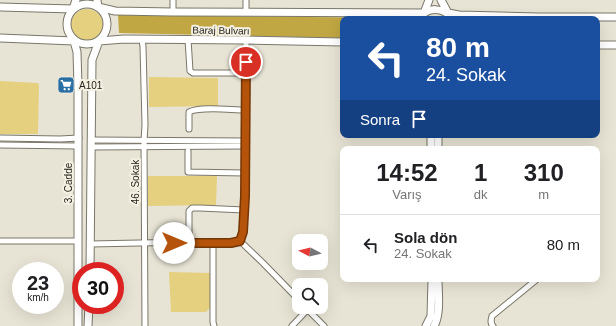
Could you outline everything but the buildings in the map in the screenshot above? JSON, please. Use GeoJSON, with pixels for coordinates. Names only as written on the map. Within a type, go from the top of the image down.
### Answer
{"type":"FeatureCollection","features":[{"type":"Feature","properties":{"kind":"main road"},"geometry":{"type":"LineString","coordinates":[[73,10],[76,0]]}},
{"type":"Feature","properties":{"kind":"main road"},"geometry":{"type":"LineString","coordinates":[[421,16],[424,13],[429,0]]}},
{"type":"Feature","properties":{"kind":"main road"},"geometry":{"type":"LineString","coordinates":[[441,0],[450,16],[486,16]]}},
{"type":"Feature","properties":{"kind":"main road"},"geometry":{"type":"LineString","coordinates":[[90,262],[92,60],[99,41],[106,30],[107,24],[106,17],[97,4],[85,4],[78,6],[68,15],[67,29],[70,35],[80,44],[93,44],[99,41]]}},
{"type":"Feature","properties":{"kind":"main road","name":"Baraj Bulvarı"},"geometry":{"type":"LineString","coordinates":[[97,4],[115,11],[173,12],[424,13],[436,9],[442,10],[450,16]]}},
{"type":"Feature","properties":{"kind":"main road"},"geometry":{"type":"LineString","coordinates":[[0,7],[73,10]]}},
{"type":"Feature","properties":{"kind":"main road"},"geometry":{"type":"LineString","coordinates":[[600,17],[616,17]]}},
{"type":"Feature","properties":{"kind":"main road"},"geometry":{"type":"LineString","coordinates":[[0,38],[74,40]]}},
{"type":"Feature","properties":{"kind":"main road","name":"Baraj Bulvarı"},"geometry":{"type":"LineString","coordinates":[[99,41],[124,39],[188,39],[340,42]]}},
{"type":"Feature","properties":{"kind":"main road","name":"3. Cadde"},"geometry":{"type":"LineString","coordinates":[[74,40],[77,59],[78,326]]}},
{"type":"Feature","properties":{"kind":"main road"},"geometry":{"type":"LineString","coordinates":[[600,45],[616,45]]}},
{"type":"Feature","properties":{"kind":"main road"},"geometry":{"type":"LineString","coordinates":[[426,326],[431,316],[432,282]]}},
{"type":"Feature","properties":{"kind":"main road"},"geometry":{"type":"LineString","coordinates":[[434,326],[437,322],[438,282]]}},
{"type":"Feature","properties":{"kind":"main road"},"geometry":{"type":"LineString","coordinates":[[88,326],[89,314]]}},
{"type":"Feature","properties":{"kind":"street"},"geometry":{"type":"LineString","coordinates":[[173,0],[173,12]]}},
{"type":"Feature","properties":{"kind":"street"},"geometry":{"type":"LineString","coordinates":[[246,0],[246,12]]}},
{"type":"Feature","properties":{"kind":"street","name":"46. Sokak"},"geometry":{"type":"LineString","coordinates":[[142,39],[145,125],[145,326]]}},
{"type":"Feature","properties":{"kind":"street"},"geometry":{"type":"LineString","coordinates":[[188,39],[190,71],[193,73],[246,73]]}},
{"type":"Feature","properties":{"kind":"street"},"geometry":{"type":"LineString","coordinates":[[240,241],[243,232],[244,210],[246,40]]}},
{"type":"Feature","properties":{"kind":"street"},"geometry":{"type":"LineString","coordinates":[[189,129],[189,112],[193,110],[245,110]]}},
{"type":"Feature","properties":{"kind":"street"},"geometry":{"type":"LineString","coordinates":[[0,138],[60,139],[78,142]]}},
{"type":"Feature","properties":{"kind":"street"},"geometry":{"type":"LineString","coordinates":[[91,143],[144,141],[245,144]]}},
{"type":"Feature","properties":{"kind":"street"},"geometry":{"type":"LineString","coordinates":[[0,145],[78,142]]}},
{"type":"Feature","properties":{"kind":"street"},"geometry":{"type":"LineString","coordinates":[[91,143],[144,147],[245,144]]}},
{"type":"Feature","properties":{"kind":"street"},"geometry":{"type":"LineString","coordinates":[[188,151],[188,172],[245,173]]}},
{"type":"Feature","properties":{"kind":"street"},"geometry":{"type":"LineString","coordinates":[[189,242],[189,211],[192,208],[244,210]]}},
{"type":"Feature","properties":{"kind":"street"},"geometry":{"type":"LineString","coordinates":[[0,241],[78,241]]}},
{"type":"Feature","properties":{"kind":"street"},"geometry":{"type":"LineString","coordinates":[[90,244],[189,242],[231,243],[240,241]]}},
{"type":"Feature","properties":{"kind":"street"},"geometry":{"type":"LineString","coordinates":[[240,241],[292,293]]}},
{"type":"Feature","properties":{"kind":"street"},"geometry":{"type":"LineString","coordinates":[[213,243],[214,326]]}},
{"type":"Feature","properties":{"kind":"street"},"geometry":{"type":"LineString","coordinates":[[493,326],[491,324],[492,316],[534,282]]}},
{"type":"Feature","properties":{"kind":"street"},"geometry":{"type":"LineString","coordinates":[[292,326],[302,314]]}},
{"type":"Feature","properties":{"kind":"street"},"geometry":{"type":"LineString","coordinates":[[313,314],[324,326]]}},
{"type":"Feature","properties":{"kind":"shaded area"},"geometry":{"type":"Polygon","coordinates":[[[87,9],[98,14],[103,25],[98,36],[87,41],[76,36],[71,25],[76,14],[87,9]]]}},
{"type":"Feature","properties":{"kind":"shaded area"},"geometry":{"type":"Polygon","coordinates":[[[118,15],[340,17],[340,38],[119,33],[118,15]]]}},
{"type":"Feature","properties":{"kind":"shaded area"},"geometry":{"type":"Polygon","coordinates":[[[149,77],[218,78],[218,106],[149,107],[149,77]]]}},
{"type":"Feature","properties":{"kind":"shaded area"},"geometry":{"type":"Polygon","coordinates":[[[0,81],[38,83],[38,134],[0,134],[0,81]]]}},
{"type":"Feature","properties":{"kind":"shaded area"},"geometry":{"type":"Polygon","coordinates":[[[148,176],[217,176],[216,205],[148,206],[148,176]]]}},
{"type":"Feature","properties":{"kind":"shaded area"},"geometry":{"type":"Polygon","coordinates":[[[169,272],[211,273],[210,308],[206,312],[171,312],[169,272]]]}},
{"type":"Feature","properties":{"kind":"place","name":"A101"},"geometry":{"type":"Point","coordinates":[66,85]}},
{"type":"Feature","properties":{"kind":"route"},"geometry":{"type":"LineString","coordinates":[[174,243],[231,243],[240,241],[243,232],[245,196],[246,62]]}}]}
